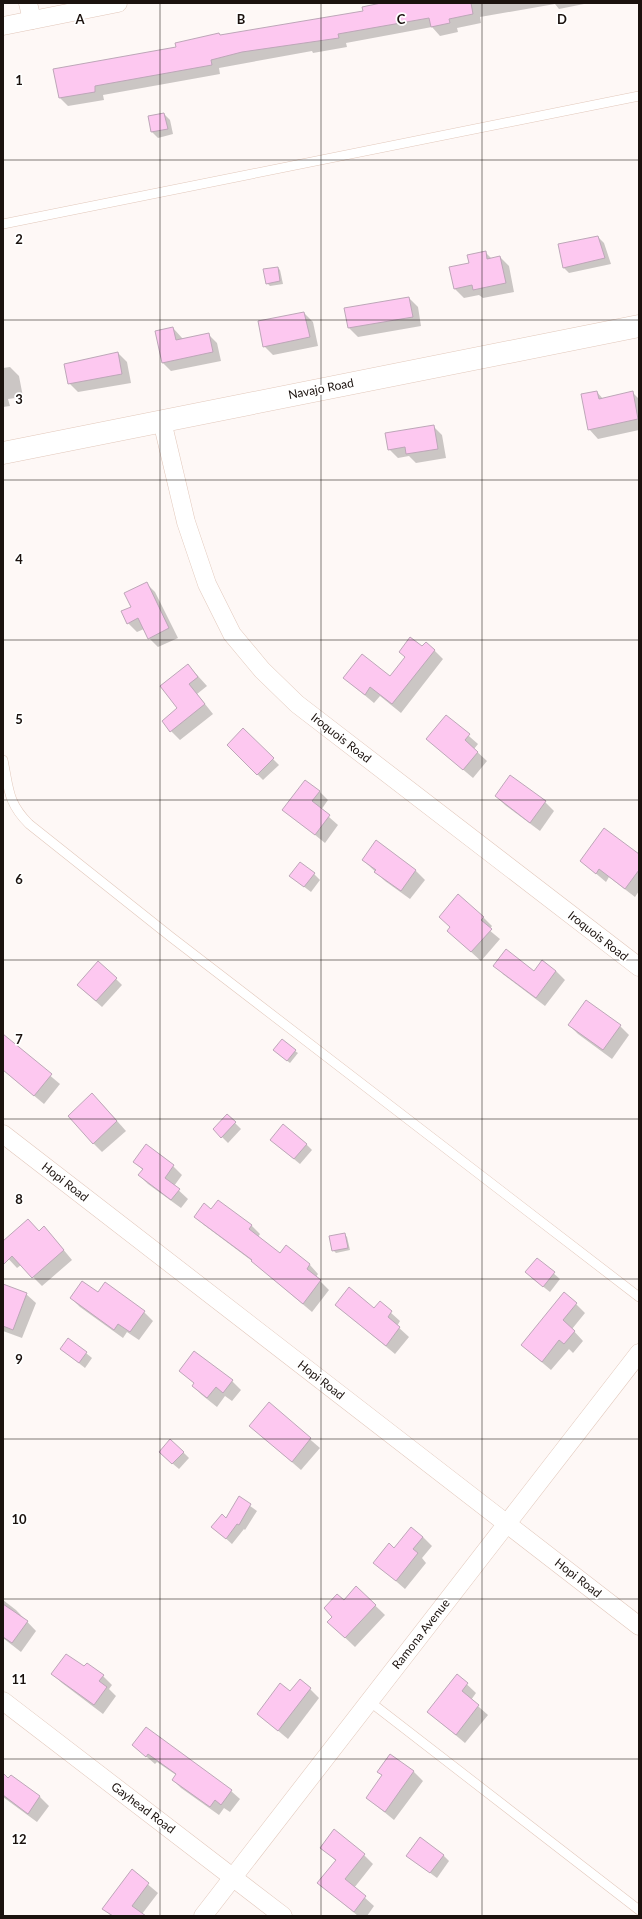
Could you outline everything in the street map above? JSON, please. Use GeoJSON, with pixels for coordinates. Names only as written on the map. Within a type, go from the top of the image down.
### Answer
{"type":"FeatureCollection","features":[{"type":"Feature","properties":{"kind":"main road","name":"Navajo Road"},"geometry":{"type":"LineString","coordinates":[[3,453],[639,326]]}},
{"type":"Feature","properties":{"kind":"street"},"geometry":{"type":"LineString","coordinates":[[28,3],[32,20]]}},
{"type":"Feature","properties":{"kind":"street"},"geometry":{"type":"LineString","coordinates":[[3,26],[118,3]]}},
{"type":"Feature","properties":{"kind":"street","name":"Iroquois Road"},"geometry":{"type":"LineString","coordinates":[[162,421],[186,522],[207,584],[232,634],[262,670],[297,704],[639,968]]}},
{"type":"Feature","properties":{"kind":"street","name":"Hopi Road"},"geometry":{"type":"LineString","coordinates":[[3,1134],[639,1626]]}},
{"type":"Feature","properties":{"kind":"street","name":"Ramona Avenue"},"geometry":{"type":"LineString","coordinates":[[203,1916],[639,1353]]}},
{"type":"Feature","properties":{"kind":"street","name":"Gayhead Road"},"geometry":{"type":"LineString","coordinates":[[3,1701],[283,1916]]}},
{"type":"Feature","properties":{"kind":"lane"},"geometry":{"type":"LineString","coordinates":[[3,224],[639,96]]}},
{"type":"Feature","properties":{"kind":"lane"},"geometry":{"type":"LineString","coordinates":[[3,760],[11,801],[20,815],[29,824],[172,937],[639,1297]]}},
{"type":"Feature","properties":{"kind":"lane"},"geometry":{"type":"LineString","coordinates":[[369,1701],[639,1910]]}},
{"type":"Feature","properties":{"kind":"building"},"geometry":{"type":"Polygon","coordinates":[[[381,3],[471,3],[473,14],[449,19],[450,23],[431,27],[429,18],[338,34],[339,38],[242,52],[211,60],[212,65],[95,86],[95,92],[59,98],[53,69],[176,47],[175,43],[219,33],[220,35],[363,11],[362,7],[381,3]]]}},
{"type":"Feature","properties":{"kind":"building"},"geometry":{"type":"Polygon","coordinates":[[[164,113],[168,129],[151,132],[148,116],[164,113]]]}},
{"type":"Feature","properties":{"kind":"building"},"geometry":{"type":"Polygon","coordinates":[[[598,236],[605,258],[563,268],[558,244],[598,236]]]}},
{"type":"Feature","properties":{"kind":"building"},"geometry":{"type":"Polygon","coordinates":[[[486,251],[487,259],[500,256],[506,283],[473,290],[472,285],[454,289],[449,267],[469,263],[467,255],[486,251]]]}},
{"type":"Feature","properties":{"kind":"building"},"geometry":{"type":"Polygon","coordinates":[[[278,267],[280,281],[266,284],[263,269],[278,267]]]}},
{"type":"Feature","properties":{"kind":"building"},"geometry":{"type":"Polygon","coordinates":[[[409,297],[413,317],[348,328],[344,308],[409,297]]]}},
{"type":"Feature","properties":{"kind":"building"},"geometry":{"type":"Polygon","coordinates":[[[304,312],[310,337],[263,347],[258,321],[304,312]]]}},
{"type":"Feature","properties":{"kind":"building"},"geometry":{"type":"Polygon","coordinates":[[[173,327],[176,340],[209,333],[213,352],[162,363],[155,331],[173,327]]]}},
{"type":"Feature","properties":{"kind":"building"},"geometry":{"type":"Polygon","coordinates":[[[118,352],[122,374],[68,384],[64,364],[118,352]]]}},
{"type":"Feature","properties":{"kind":"building"},"geometry":{"type":"Polygon","coordinates":[[[597,391],[599,399],[633,391],[638,419],[588,430],[581,394],[597,391]]]}},
{"type":"Feature","properties":{"kind":"building"},"geometry":{"type":"Polygon","coordinates":[[[434,425],[438,449],[406,454],[405,447],[388,450],[385,433],[434,425]]]}},
{"type":"Feature","properties":{"kind":"building"},"geometry":{"type":"Polygon","coordinates":[[[147,582],[169,628],[148,639],[138,618],[127,624],[121,611],[131,607],[124,593],[147,582]]]}},
{"type":"Feature","properties":{"kind":"building"},"geometry":{"type":"Polygon","coordinates":[[[410,637],[422,646],[426,642],[435,650],[392,704],[370,687],[365,695],[343,678],[362,654],[390,676],[405,657],[399,652],[410,637]]]}},
{"type":"Feature","properties":{"kind":"building"},"geometry":{"type":"Polygon","coordinates":[[[188,664],[198,677],[189,684],[205,704],[170,732],[162,721],[177,708],[160,686],[188,664]]]}},
{"type":"Feature","properties":{"kind":"building"},"geometry":{"type":"Polygon","coordinates":[[[446,715],[470,734],[465,740],[478,752],[463,770],[426,739],[446,715]]]}},
{"type":"Feature","properties":{"kind":"building"},"geometry":{"type":"Polygon","coordinates":[[[243,728],[274,758],[257,775],[227,745],[243,728]]]}},
{"type":"Feature","properties":{"kind":"building"},"geometry":{"type":"Polygon","coordinates":[[[510,775],[546,801],[530,823],[495,796],[510,775]]]}},
{"type":"Feature","properties":{"kind":"building"},"geometry":{"type":"Polygon","coordinates":[[[305,780],[320,791],[312,801],[330,815],[315,835],[282,810],[305,780]]]}},
{"type":"Feature","properties":{"kind":"building"},"geometry":{"type":"Polygon","coordinates":[[[604,828],[639,854],[639,870],[625,889],[599,869],[596,874],[580,861],[604,828]]]}},
{"type":"Feature","properties":{"kind":"building"},"geometry":{"type":"Polygon","coordinates":[[[376,840],[416,870],[401,891],[374,872],[376,870],[362,860],[376,840]]]}},
{"type":"Feature","properties":{"kind":"building"},"geometry":{"type":"Polygon","coordinates":[[[300,862],[315,873],[304,887],[289,876],[300,862]]]}},
{"type":"Feature","properties":{"kind":"building"},"geometry":{"type":"Polygon","coordinates":[[[458,894],[484,917],[481,920],[492,929],[471,952],[447,931],[450,927],[439,917],[458,894]]]}},
{"type":"Feature","properties":{"kind":"building"},"geometry":{"type":"Polygon","coordinates":[[[506,949],[534,971],[542,960],[556,971],[536,998],[493,966],[506,949]]]}},
{"type":"Feature","properties":{"kind":"building"},"geometry":{"type":"Polygon","coordinates":[[[98,961],[117,978],[96,1001],[77,985],[98,961]]]}},
{"type":"Feature","properties":{"kind":"building"},"geometry":{"type":"Polygon","coordinates":[[[586,1000],[621,1025],[603,1050],[568,1025],[586,1000]]]}},
{"type":"Feature","properties":{"kind":"building"},"geometry":{"type":"Polygon","coordinates":[[[3,1034],[52,1074],[34,1096],[3,1070],[3,1034]]]}},
{"type":"Feature","properties":{"kind":"building"},"geometry":{"type":"Polygon","coordinates":[[[282,1039],[296,1050],[287,1061],[273,1050],[282,1039]]]}},
{"type":"Feature","properties":{"kind":"building"},"geometry":{"type":"Polygon","coordinates":[[[92,1093],[117,1121],[93,1144],[68,1116],[92,1093]]]}},
{"type":"Feature","properties":{"kind":"building"},"geometry":{"type":"Polygon","coordinates":[[[227,1114],[236,1122],[221,1138],[213,1129],[227,1114]]]}},
{"type":"Feature","properties":{"kind":"building"},"geometry":{"type":"Polygon","coordinates":[[[283,1124],[307,1144],[294,1159],[270,1140],[283,1124]]]}},
{"type":"Feature","properties":{"kind":"building"},"geometry":{"type":"Polygon","coordinates":[[[146,1144],[174,1165],[165,1178],[180,1189],[171,1200],[138,1175],[143,1169],[133,1162],[146,1144]]]}},
{"type":"Feature","properties":{"kind":"building"},"geometry":{"type":"Polygon","coordinates":[[[218,1200],[252,1225],[249,1229],[280,1253],[286,1245],[310,1264],[307,1269],[321,1280],[303,1304],[251,1261],[252,1260],[194,1217],[204,1203],[211,1209],[218,1200]]]}},
{"type":"Feature","properties":{"kind":"building"},"geometry":{"type":"Polygon","coordinates":[[[28,1219],[39,1231],[44,1226],[64,1250],[32,1278],[12,1256],[3,1265],[3,1241],[28,1219]]]}},
{"type":"Feature","properties":{"kind":"building"},"geometry":{"type":"Polygon","coordinates":[[[345,1233],[348,1248],[332,1251],[329,1236],[345,1233]]]}},
{"type":"Feature","properties":{"kind":"building"},"geometry":{"type":"Polygon","coordinates":[[[537,1258],[555,1272],[543,1287],[525,1272],[537,1258]]]}},
{"type":"Feature","properties":{"kind":"building"},"geometry":{"type":"Polygon","coordinates":[[[82,1281],[98,1292],[105,1282],[145,1311],[130,1332],[118,1324],[114,1330],[70,1298],[82,1281]]]}},
{"type":"Feature","properties":{"kind":"building"},"geometry":{"type":"Polygon","coordinates":[[[3,1284],[27,1293],[13,1330],[3,1326],[3,1284]]]}},
{"type":"Feature","properties":{"kind":"building"},"geometry":{"type":"Polygon","coordinates":[[[349,1287],[374,1308],[380,1301],[392,1311],[388,1317],[400,1327],[386,1346],[335,1305],[349,1287]]]}},
{"type":"Feature","properties":{"kind":"building"},"geometry":{"type":"Polygon","coordinates":[[[564,1292],[577,1303],[563,1320],[575,1331],[564,1344],[559,1340],[542,1362],[521,1345],[564,1292]]]}},
{"type":"Feature","properties":{"kind":"building"},"geometry":{"type":"Polygon","coordinates":[[[68,1338],[87,1352],[79,1363],[60,1349],[68,1338]]]}},
{"type":"Feature","properties":{"kind":"building"},"geometry":{"type":"Polygon","coordinates":[[[194,1351],[233,1380],[223,1393],[216,1387],[207,1398],[192,1386],[194,1383],[179,1371],[194,1351]]]}},
{"type":"Feature","properties":{"kind":"building"},"geometry":{"type":"Polygon","coordinates":[[[269,1402],[311,1438],[292,1462],[249,1426],[269,1402]]]}},
{"type":"Feature","properties":{"kind":"building"},"geometry":{"type":"Polygon","coordinates":[[[170,1439],[184,1452],[172,1464],[159,1452],[170,1439]]]}},
{"type":"Feature","properties":{"kind":"building"},"geometry":{"type":"Polygon","coordinates":[[[239,1496],[251,1504],[239,1525],[237,1524],[226,1539],[211,1527],[222,1514],[226,1518],[239,1496]]]}},
{"type":"Feature","properties":{"kind":"building"},"geometry":{"type":"Polygon","coordinates":[[[411,1527],[423,1537],[413,1549],[418,1553],[396,1581],[373,1563],[389,1543],[394,1548],[411,1527]]]}},
{"type":"Feature","properties":{"kind":"building"},"geometry":{"type":"Polygon","coordinates":[[[356,1586],[376,1605],[345,1638],[327,1622],[332,1617],[324,1608],[337,1594],[344,1600],[356,1586]]]}},
{"type":"Feature","properties":{"kind":"building"},"geometry":{"type":"Polygon","coordinates":[[[3,1604],[28,1621],[12,1643],[3,1637],[3,1604]]]}},
{"type":"Feature","properties":{"kind":"building"},"geometry":{"type":"Polygon","coordinates":[[[66,1654],[84,1666],[87,1663],[104,1675],[99,1681],[107,1687],[94,1705],[51,1674],[66,1654]]]}},
{"type":"Feature","properties":{"kind":"building"},"geometry":{"type":"Polygon","coordinates":[[[457,1674],[468,1683],[462,1691],[479,1705],[456,1735],[427,1712],[457,1674]]]}},
{"type":"Feature","properties":{"kind":"building"},"geometry":{"type":"Polygon","coordinates":[[[300,1679],[311,1688],[278,1731],[257,1714],[280,1683],[290,1691],[300,1679]]]}},
{"type":"Feature","properties":{"kind":"building"},"geometry":{"type":"Polygon","coordinates":[[[146,1727],[232,1790],[221,1805],[215,1800],[210,1807],[172,1780],[176,1774],[148,1754],[146,1757],[132,1745],[146,1727]]]}},
{"type":"Feature","properties":{"kind":"building"},"geometry":{"type":"Polygon","coordinates":[[[390,1754],[414,1771],[385,1812],[366,1798],[382,1775],[377,1772],[390,1754]]]}},
{"type":"Feature","properties":{"kind":"building"},"geometry":{"type":"Polygon","coordinates":[[[3,1773],[8,1778],[11,1775],[40,1796],[28,1814],[3,1795],[3,1773]]]}},
{"type":"Feature","properties":{"kind":"building"},"geometry":{"type":"Polygon","coordinates":[[[334,1829],[365,1854],[345,1879],[366,1896],[354,1912],[317,1883],[336,1860],[320,1848],[334,1829]]]}},
{"type":"Feature","properties":{"kind":"building"},"geometry":{"type":"Polygon","coordinates":[[[420,1837],[444,1855],[430,1873],[406,1856],[420,1837]]]}},
{"type":"Feature","properties":{"kind":"building"},"geometry":{"type":"Polygon","coordinates":[[[132,1869],[149,1883],[132,1906],[146,1916],[113,1916],[102,1909],[132,1869]]]}}]}
